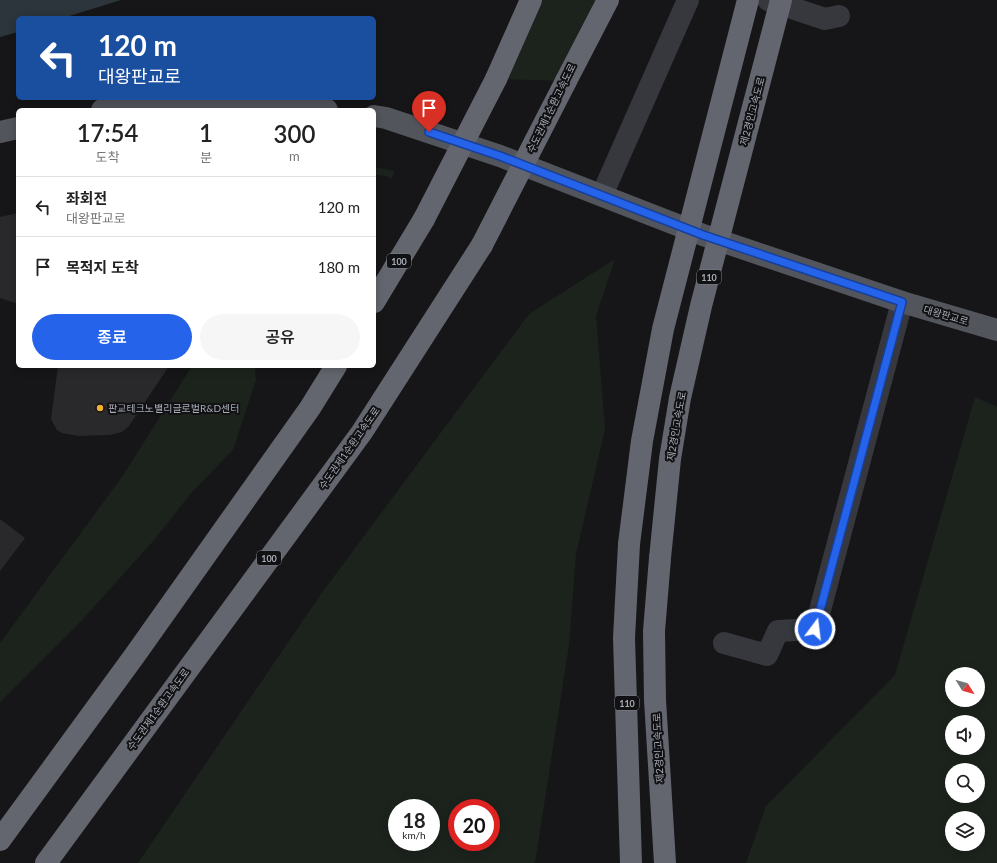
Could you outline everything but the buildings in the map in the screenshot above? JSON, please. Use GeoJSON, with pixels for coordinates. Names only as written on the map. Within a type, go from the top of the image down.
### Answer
{"type":"FeatureCollection","features":[{"type":"Feature","properties":{"kind":"highway"},"geometry":{"type":"LineString","coordinates":[[496,79],[519,0]]}},
{"type":"Feature","properties":{"kind":"highway","name":"100"},"geometry":{"type":"LineString","coordinates":[[376,299],[424,219],[496,79],[531,0]]}},
{"type":"Feature","properties":{"kind":"highway","name":"수도권제1순환고속도로"},"geometry":{"type":"LineString","coordinates":[[46,863],[362,432],[482,246],[566,81],[599,0]]}},
{"type":"Feature","properties":{"kind":"highway"},"geometry":{"type":"LineString","coordinates":[[566,81],[608,0]]}},
{"type":"Feature","properties":{"kind":"highway","name":"110"},"geometry":{"type":"LineString","coordinates":[[631,863],[624,638],[629,544],[642,442],[664,329],[748,0]]}},
{"type":"Feature","properties":{"kind":"highway","name":"제2경인고속도로"},"geometry":{"type":"LineString","coordinates":[[665,863],[655,700],[654,631],[670,459],[680,398],[701,306],[781,0]]}},
{"type":"Feature","properties":{"kind":"highway"},"geometry":{"type":"LineString","coordinates":[[0,840],[214,545],[310,408],[335,368]]}},
{"type":"Feature","properties":{"kind":"main road"},"geometry":{"type":"LineString","coordinates":[[136,108],[257,101],[311,108]]}},
{"type":"Feature","properties":{"kind":"main road","name":"대왕판교로"},"geometry":{"type":"LineString","coordinates":[[376,116],[386,118],[492,154],[703,235],[902,302],[997,330]]}},
{"type":"Feature","properties":{"kind":"main road"},"geometry":{"type":"LineString","coordinates":[[0,132],[16,128]]}},
{"type":"Feature","properties":{"kind":"lane"},"geometry":{"type":"LineString","coordinates":[[602,195],[688,0]]}},
{"type":"Feature","properties":{"kind":"lane"},"geometry":{"type":"LineString","coordinates":[[768,0],[825,19],[839,16]]}},
{"type":"Feature","properties":{"kind":"lane"},"geometry":{"type":"LineString","coordinates":[[724,643],[767,655],[778,631],[815,629],[902,302]]}},
{"type":"Feature","properties":{"kind":"shaded area"},"geometry":{"type":"Polygon","coordinates":[[[0,0],[121,0],[69,16],[16,16],[16,33],[0,37],[0,0]]]}},
{"type":"Feature","properties":{"kind":"shaded area"},"geometry":{"type":"Polygon","coordinates":[[[519,0],[608,0],[566,81],[496,79],[519,0]]]}},
{"type":"Feature","properties":{"kind":"shaded area"},"geometry":{"type":"Polygon","coordinates":[[[376,167],[395,171],[391,179],[376,174],[376,167]]]}},
{"type":"Feature","properties":{"kind":"shaded area"},"geometry":{"type":"Polygon","coordinates":[[[615,259],[596,316],[605,429],[576,554],[569,645],[535,863],[138,863],[321,594],[529,314],[615,259]]]}},
{"type":"Feature","properties":{"kind":"shaded area"},"geometry":{"type":"Polygon","coordinates":[[[191,368],[256,368],[256,380],[233,450],[192,492],[155,539],[83,619],[0,702],[0,643],[122,477],[191,368]]]}},
{"type":"Feature","properties":{"kind":"shaded area"},"geometry":{"type":"Polygon","coordinates":[[[975,397],[997,407],[997,863],[746,863],[766,806],[895,675],[975,397]]]}},
{"type":"Feature","properties":{"kind":"place","name":"판교테크노밸리글로벌R&D센터"},"geometry":{"type":"Point","coordinates":[100,408]}},
{"type":"Feature","properties":{"kind":"route"},"geometry":{"type":"LineString","coordinates":[[429,132],[500,156],[703,235],[902,302],[815,629]]}}]}
